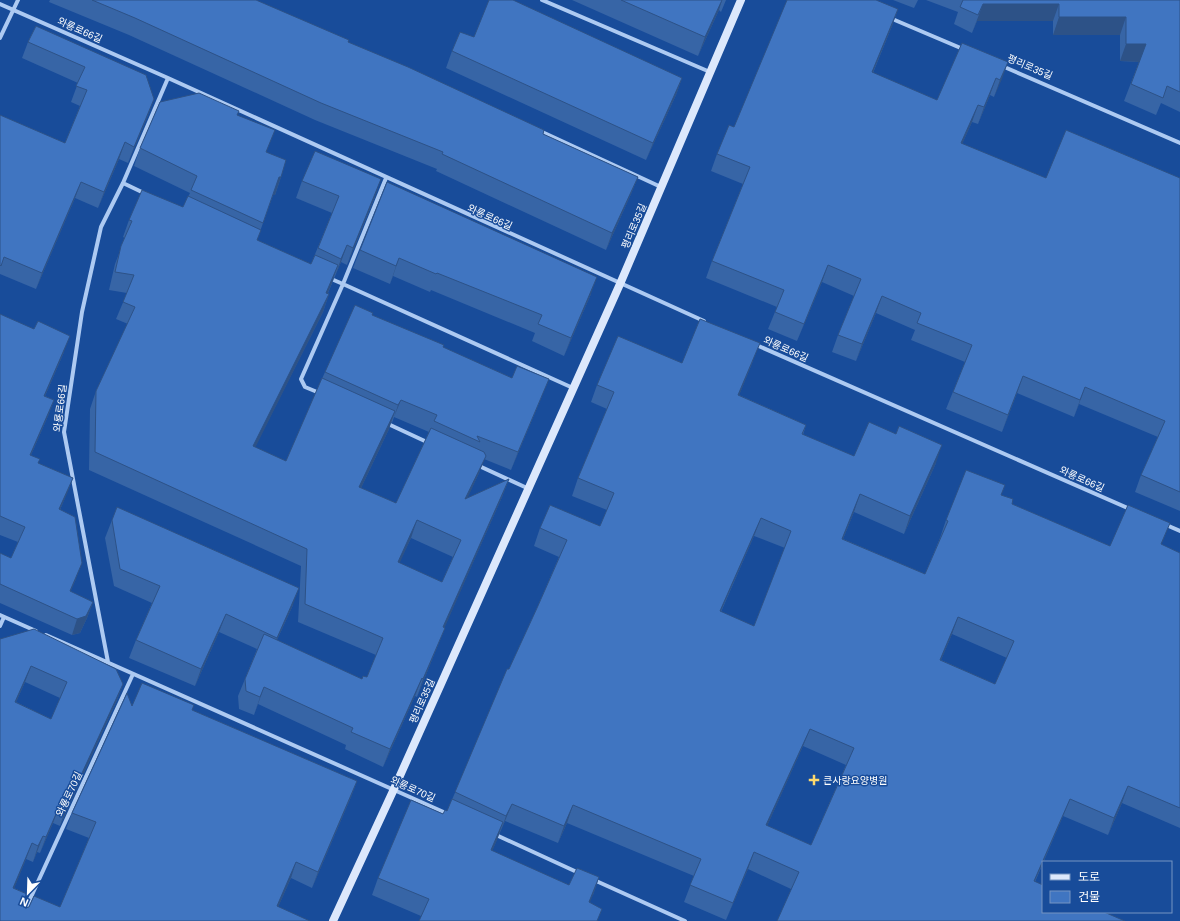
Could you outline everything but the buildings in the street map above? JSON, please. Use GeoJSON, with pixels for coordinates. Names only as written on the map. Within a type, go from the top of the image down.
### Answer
{"type":"FeatureCollection","features":[{"type":"Feature","properties":{"kind":"street"},"geometry":{"type":"LineString","coordinates":[[0,38],[18,0]]}},
{"type":"Feature","properties":{"kind":"street"},"geometry":{"type":"LineString","coordinates":[[542,0],[710,72]]}},
{"type":"Feature","properties":{"kind":"street","name":"평리로35길"},"geometry":{"type":"LineString","coordinates":[[333,921],[394,789],[527,488],[620,284],[741,0]]}},
{"type":"Feature","properties":{"kind":"street","name":"와룡로66길"},"geometry":{"type":"LineString","coordinates":[[0,4],[168,78],[707,323]]}},
{"type":"Feature","properties":{"kind":"street"},"geometry":{"type":"LineString","coordinates":[[885,16],[972,53]]}},
{"type":"Feature","properties":{"kind":"street","name":"평리로35길"},"geometry":{"type":"LineString","coordinates":[[1000,66],[1180,143]]}},
{"type":"Feature","properties":{"kind":"street","name":"와룡로66길"},"geometry":{"type":"LineString","coordinates":[[108,662],[64,432],[82,312],[101,228],[123,183],[168,78]]}},
{"type":"Feature","properties":{"kind":"street"},"geometry":{"type":"LineString","coordinates":[[538,130],[661,187]]}},
{"type":"Feature","properties":{"kind":"street"},"geometry":{"type":"LineString","coordinates":[[326,396],[305,387],[301,379],[343,284],[386,178]]}},
{"type":"Feature","properties":{"kind":"street"},"geometry":{"type":"LineString","coordinates":[[123,183],[151,196]]}},
{"type":"Feature","properties":{"kind":"street"},"geometry":{"type":"LineString","coordinates":[[322,274],[573,388]]}},
{"type":"Feature","properties":{"kind":"street","name":"와룡로66길"},"geometry":{"type":"LineString","coordinates":[[750,342],[1136,512]]}},
{"type":"Feature","properties":{"kind":"street"},"geometry":{"type":"LineString","coordinates":[[384,422],[434,445]]}},
{"type":"Feature","properties":{"kind":"street"},"geometry":{"type":"LineString","coordinates":[[470,462],[527,488]]}},
{"type":"Feature","properties":{"kind":"street"},"geometry":{"type":"LineString","coordinates":[[1158,522],[1180,531]]}},
{"type":"Feature","properties":{"kind":"street","name":"와룡로70길"},"geometry":{"type":"LineString","coordinates":[[0,626],[2,616],[452,816]]}},
{"type":"Feature","properties":{"kind":"street","name":"와룡로70길"},"geometry":{"type":"LineString","coordinates":[[20,921],[133,674]]}},
{"type":"Feature","properties":{"kind":"street"},"geometry":{"type":"LineString","coordinates":[[489,832],[583,875]]}},
{"type":"Feature","properties":{"kind":"street"},"geometry":{"type":"LineString","coordinates":[[590,878],[685,921]]}},
{"type":"Feature","properties":{"kind":"place","name":"큰사랑요양병원"},"geometry":{"type":"Point","coordinates":[814,780]}}]}
